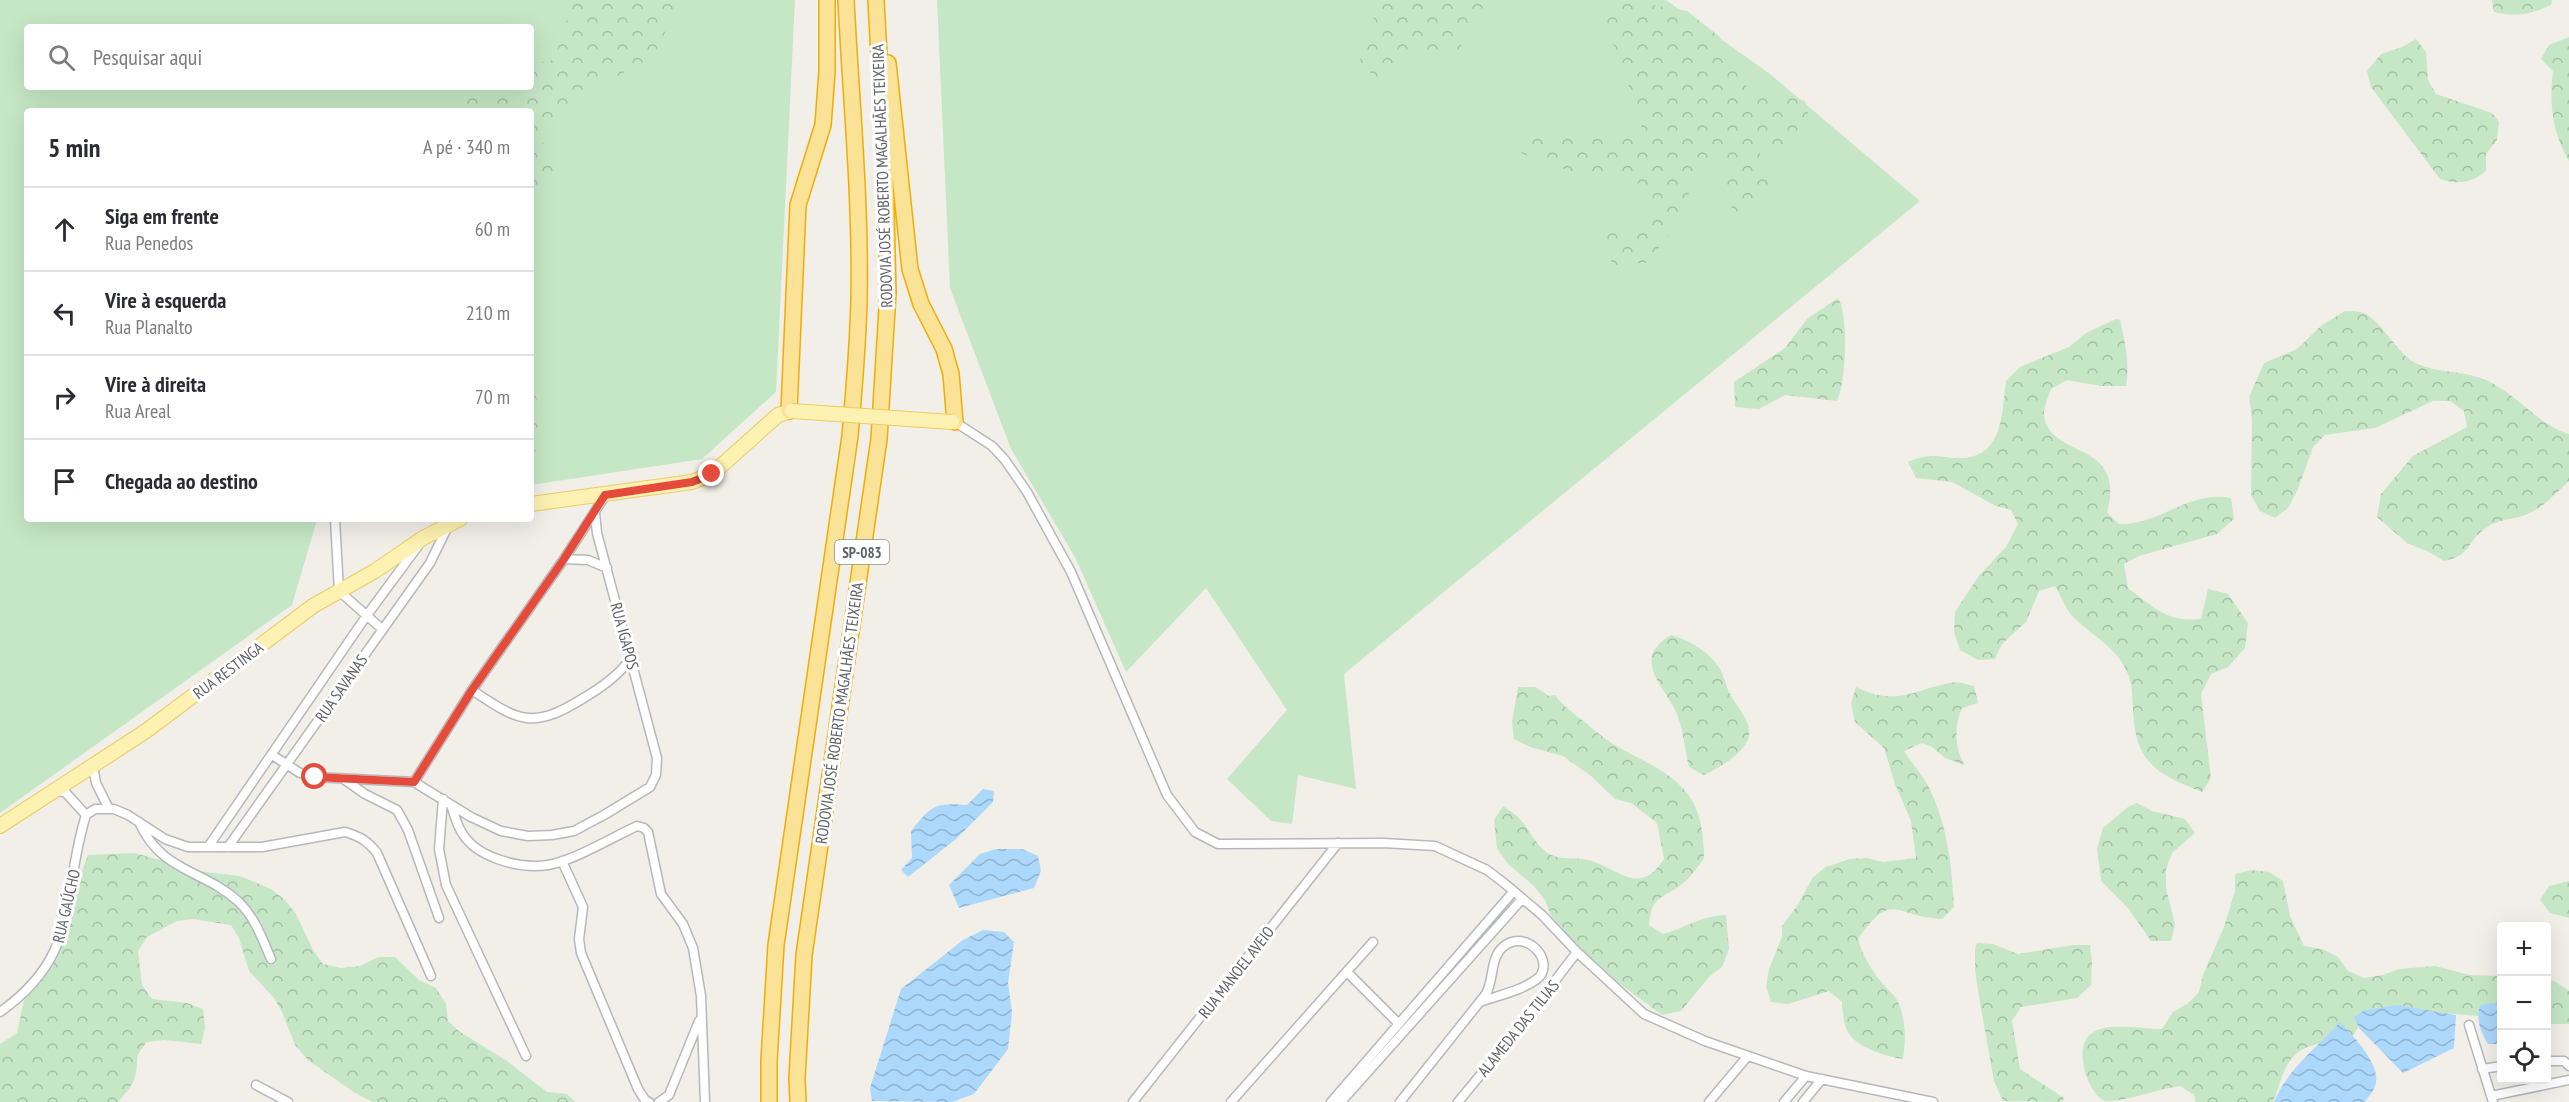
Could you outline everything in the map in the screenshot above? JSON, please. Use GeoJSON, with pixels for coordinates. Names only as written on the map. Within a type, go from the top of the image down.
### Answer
{"type":"FeatureCollection","features":[{"type":"Feature","properties":{"kind":"highway"},"geometry":{"type":"LineString","coordinates":[[791,411],[798,205],[823,125],[827,72],[827,0]]}},
{"type":"Feature","properties":{"kind":"highway","name":"RODOVIA JOSÉ ROBERTO MAGALHÃES TEIXEIRA"},"geometry":{"type":"LineString","coordinates":[[769,1102],[769,1061],[776,945],[850,436],[856,365],[858,258],[846,0]]}},
{"type":"Feature","properties":{"kind":"highway","name":"RODOVIA JOSÉ ROBERTO MAGALHÃES TEIXEIRA"},"geometry":{"type":"LineString","coordinates":[[798,1102],[797,1078],[804,955],[879,439],[885,366],[888,293],[886,208],[876,0]]}},
{"type":"Feature","properties":{"kind":"highway"},"geometry":{"type":"LineString","coordinates":[[880,0],[896,120],[910,268],[921,304],[944,350],[951,374],[953,422]]}},
{"type":"Feature","properties":{"kind":"main road"},"geometry":{"type":"LineString","coordinates":[[534,504],[692,482],[712,474],[770,421],[791,411],[953,422]]}},
{"type":"Feature","properties":{"kind":"main road","name":"RUA RESTINGA"},"geometry":{"type":"LineString","coordinates":[[0,826],[146,731],[313,606],[375,571],[423,538],[454,522]]}},
{"type":"Feature","properties":{"kind":"street"},"geometry":{"type":"LineString","coordinates":[[953,422],[992,446],[1005,460],[1052,533],[1086,604],[1167,795],[1195,832],[1218,844],[1414,843],[1435,846],[1487,870],[1514,891],[1542,915],[1577,952],[1644,1014],[1683,1033],[1806,1076],[1933,1102]]}},
{"type":"Feature","properties":{"kind":"street"},"geometry":{"type":"LineString","coordinates":[[414,782],[472,690],[564,559],[605,495]]}},
{"type":"Feature","properties":{"kind":"street","name":"RUA IGAPOS"},"geometry":{"type":"LineString","coordinates":[[447,802],[471,817],[501,831],[528,836],[574,831],[650,787],[656,775],[657,758],[632,657],[597,533],[595,513]]}},
{"type":"Feature","properties":{"kind":"street"},"geometry":{"type":"LineString","coordinates":[[335,522],[339,591],[382,629]]}},
{"type":"Feature","properties":{"kind":"street","name":"RUA SAVANAS"},"geometry":{"type":"LineString","coordinates":[[228,848],[429,564],[454,522]]}},
{"type":"Feature","properties":{"kind":"street","name":"RUA SAVANAS"},"geometry":{"type":"LineString","coordinates":[[208,847],[367,615],[423,538]]}},
{"type":"Feature","properties":{"kind":"street"},"geometry":{"type":"LineString","coordinates":[[564,559],[588,560],[607,568]]}},
{"type":"Feature","properties":{"kind":"street"},"geometry":{"type":"LineString","coordinates":[[472,690],[503,711],[527,718],[544,718],[558,714],[608,683],[621,672],[632,657]]}},
{"type":"Feature","properties":{"kind":"street"},"geometry":{"type":"LineString","coordinates":[[272,755],[287,766],[315,777],[414,782],[447,802],[461,832],[476,847],[496,859],[547,865],[562,861],[637,826],[644,828],[648,832],[661,894],[683,924],[693,948],[701,996],[705,1102]]}},
{"type":"Feature","properties":{"kind":"street"},"geometry":{"type":"LineString","coordinates":[[93,766],[96,783],[109,809]]}},
{"type":"Feature","properties":{"kind":"street"},"geometry":{"type":"LineString","coordinates":[[345,779],[365,794],[397,810],[408,831],[439,918]]}},
{"type":"Feature","properties":{"kind":"street"},"geometry":{"type":"LineString","coordinates":[[56,790],[66,793],[86,815],[95,809],[109,809],[128,815],[165,839],[188,847],[262,847],[345,832],[368,842],[377,853],[431,976]]}},
{"type":"Feature","properties":{"kind":"street"},"geometry":{"type":"LineString","coordinates":[[447,802],[439,849],[446,885],[526,1056]]}},
{"type":"Feature","properties":{"kind":"street","name":"RUA GAÚCHO"},"geometry":{"type":"LineString","coordinates":[[0,1012],[33,983],[48,966],[58,946],[67,914],[86,815]]}},
{"type":"Feature","properties":{"kind":"street"},"geometry":{"type":"LineString","coordinates":[[138,822],[147,842],[175,865],[220,887],[239,903],[255,921],[271,959]]}},
{"type":"Feature","properties":{"kind":"street","name":"RUA MANOEL AVEIO"},"geometry":{"type":"LineString","coordinates":[[1133,1102],[1338,843]]}},
{"type":"Feature","properties":{"kind":"street"},"geometry":{"type":"LineString","coordinates":[[562,861],[583,907],[579,939],[581,953],[638,1089],[645,1100],[650,1102]]}},
{"type":"Feature","properties":{"kind":"street"},"geometry":{"type":"LineString","coordinates":[[1331,1102],[1514,891]]}},
{"type":"Feature","properties":{"kind":"street"},"geometry":{"type":"LineString","coordinates":[[1341,1102],[1522,899]]}},
{"type":"Feature","properties":{"kind":"street"},"geometry":{"type":"LineString","coordinates":[[1400,1102],[1480,1002],[1491,983],[1497,953],[1517,940],[1525,941],[1535,948],[1542,960],[1542,972],[1538,978],[1516,990],[1480,1002]]}},
{"type":"Feature","properties":{"kind":"street"},"geometry":{"type":"LineString","coordinates":[[1231,1102],[1373,942]]}},
{"type":"Feature","properties":{"kind":"street","name":"ALAMEDA DAS TILIAS"},"geometry":{"type":"LineString","coordinates":[[1458,1102],[1577,952]]}},
{"type":"Feature","properties":{"kind":"street"},"geometry":{"type":"LineString","coordinates":[[1347,972],[1399,1024]]}},
{"type":"Feature","properties":{"kind":"street"},"geometry":{"type":"LineString","coordinates":[[659,1102],[669,1095],[701,1017]]}},
{"type":"Feature","properties":{"kind":"street"},"geometry":{"type":"LineString","coordinates":[[2469,1025],[2492,1099],[2569,1080]]}},
{"type":"Feature","properties":{"kind":"street"},"geometry":{"type":"LineString","coordinates":[[1709,1102],[1747,1057]]}},
{"type":"Feature","properties":{"kind":"street"},"geometry":{"type":"LineString","coordinates":[[2551,1061],[2564,1061],[2569,1066]]}},
{"type":"Feature","properties":{"kind":"street"},"geometry":{"type":"LineString","coordinates":[[2482,1069],[2497,1067]]}},
{"type":"Feature","properties":{"kind":"street"},"geometry":{"type":"LineString","coordinates":[[1784,1102],[1806,1076]]}},
{"type":"Feature","properties":{"kind":"street"},"geometry":{"type":"LineString","coordinates":[[1803,1102],[1822,1079]]}},
{"type":"Feature","properties":{"kind":"street"},"geometry":{"type":"LineString","coordinates":[[256,1085],[288,1102]]}},
{"type":"Feature","properties":{"kind":"green space"},"geometry":{"type":"Polygon","coordinates":[[[0,0],[795,0],[776,392],[702,459],[534,485],[534,108],[24,108],[24,522],[316,522],[292,605],[0,813],[0,0]]]}},
{"type":"Feature","properties":{"kind":"green space"},"geometry":{"type":"Polygon","coordinates":[[[573,0],[680,0],[654,56],[608,81],[555,120],[542,142],[562,166],[534,192],[534,108],[458,108],[478,90],[534,90],[534,64],[554,60],[573,0]]]}},
{"type":"Feature","properties":{"kind":"green space"},"geometry":{"type":"Polygon","coordinates":[[[937,0],[1666,0],[1770,74],[1920,201],[1344,674],[1356,789],[1298,775],[1292,824],[1271,821],[1227,779],[1287,710],[1206,588],[1126,672],[1075,557],[1011,449],[950,288],[937,0]]]}},
{"type":"Feature","properties":{"kind":"green space"},"geometry":{"type":"Polygon","coordinates":[[[1371,0],[1499,0],[1479,10],[1457,53],[1440,57],[1423,55],[1404,58],[1393,70],[1379,78],[1362,67],[1358,51],[1373,20],[1371,0]]]}},
{"type":"Feature","properties":{"kind":"green space"},"geometry":{"type":"Polygon","coordinates":[[[1622,0],[1687,11],[1720,37],[1732,63],[1751,93],[1774,92],[1805,101],[1810,122],[1796,147],[1759,144],[1761,160],[1774,172],[1776,188],[1763,205],[1737,219],[1731,204],[1720,157],[1704,159],[1695,175],[1679,220],[1658,249],[1646,263],[1614,265],[1601,247],[1606,231],[1643,224],[1657,216],[1650,199],[1642,188],[1635,181],[1626,177],[1568,170],[1519,152],[1530,138],[1604,135],[1624,137],[1642,132],[1640,116],[1604,20],[1613,6],[1622,0]]]}},
{"type":"Feature","properties":{"kind":"green space"},"geometry":{"type":"Polygon","coordinates":[[[2492,0],[2552,0],[2551,5],[2517,15],[2494,12],[2492,0]]]}},
{"type":"Feature","properties":{"kind":"green space"},"geometry":{"type":"Polygon","coordinates":[[[2569,37],[2569,161],[2553,118],[2551,95],[2553,71],[2541,59],[2549,45],[2569,37]]]}},
{"type":"Feature","properties":{"kind":"green space"},"geometry":{"type":"Polygon","coordinates":[[[2416,39],[2426,52],[2428,80],[2436,94],[2492,113],[2499,122],[2497,140],[2486,154],[2486,171],[2475,178],[2459,182],[2440,179],[2371,87],[2367,71],[2381,54],[2402,47],[2416,39]]]}},
{"type":"Feature","properties":{"kind":"green space"},"geometry":{"type":"Polygon","coordinates":[[[1838,298],[1844,319],[1845,349],[1843,379],[1837,401],[1785,395],[1759,409],[1735,407],[1734,382],[1785,348],[1807,319],[1838,298]]]}},
{"type":"Feature","properties":{"kind":"green space"},"geometry":{"type":"Polygon","coordinates":[[[2345,311],[2359,312],[2369,316],[2412,361],[2492,383],[2548,424],[2569,434],[2569,481],[2537,509],[2486,528],[2464,552],[2453,558],[2444,561],[2407,543],[2377,517],[2381,494],[2413,456],[2467,427],[2464,411],[2450,401],[2433,401],[2375,428],[2325,435],[2313,447],[2298,489],[2288,508],[2275,518],[2260,511],[2251,495],[2252,420],[2249,397],[2264,363],[2297,349],[2322,325],[2345,311]]]}},
{"type":"Feature","properties":{"kind":"green space"},"geometry":{"type":"Polygon","coordinates":[[[2116,319],[2120,320],[2126,353],[2126,386],[2101,386],[2067,380],[2051,389],[2044,415],[2049,429],[2059,439],[2097,461],[2106,472],[2110,489],[2107,513],[2119,524],[2147,520],[2201,499],[2231,498],[2234,519],[2217,534],[2139,556],[2124,564],[2128,588],[2170,616],[2189,620],[2201,619],[2208,589],[2228,594],[2248,623],[2245,648],[2228,667],[2211,674],[2201,694],[2211,778],[2202,792],[2161,772],[2144,755],[2135,729],[2132,688],[2127,672],[2114,652],[2071,615],[2055,586],[2039,591],[2026,622],[2002,644],[1995,659],[1978,660],[1960,650],[1954,632],[1955,612],[1978,577],[2006,547],[2018,524],[2011,510],[1996,506],[1952,482],[1916,478],[1908,462],[1930,456],[1963,458],[1976,455],[1986,449],[1994,440],[1998,430],[2006,381],[2020,367],[2069,347],[2086,333],[2116,319]]]}},
{"type":"Feature","properties":{"kind":"green space"},"geometry":{"type":"Polygon","coordinates":[[[534,387],[540,429],[534,454],[534,387]]]}},
{"type":"Feature","properties":{"kind":"green space"},"geometry":{"type":"Polygon","coordinates":[[[1671,635],[1685,640],[1711,657],[1720,669],[1731,696],[1749,727],[1748,739],[1741,750],[1726,763],[1704,775],[1689,767],[1678,717],[1652,665],[1653,655],[1659,645],[1671,635]]]}},
{"type":"Feature","properties":{"kind":"green space"},"geometry":{"type":"Polygon","coordinates":[[[1956,682],[1974,686],[1978,703],[1962,708],[1958,722],[1957,744],[1965,765],[1945,758],[1932,747],[1922,743],[1904,751],[1929,788],[1942,821],[1950,864],[1954,907],[1942,919],[1896,909],[1888,910],[1879,914],[1858,939],[1871,968],[1895,997],[1901,1009],[1905,1030],[1903,1059],[1874,1051],[1854,1040],[1846,1028],[1842,1002],[1829,991],[1788,1004],[1771,1002],[1766,986],[1769,969],[1782,937],[1782,926],[1797,906],[1813,877],[1826,867],[1850,859],[1867,858],[1883,862],[1916,858],[1911,821],[1895,784],[1884,748],[1855,722],[1851,703],[1856,687],[1884,696],[1896,696],[1956,682]]]}},
{"type":"Feature","properties":{"kind":"green space"},"geometry":{"type":"Polygon","coordinates":[[[1518,687],[1535,687],[1549,696],[1555,695],[1560,702],[1608,740],[1670,777],[1692,800],[1703,834],[1704,858],[1685,881],[1655,903],[1649,925],[1663,934],[1702,919],[1726,915],[1729,949],[1722,967],[1709,977],[1681,1011],[1662,1015],[1608,975],[1572,943],[1551,916],[1545,900],[1534,886],[1508,864],[1497,848],[1494,820],[1503,806],[1518,817],[1541,848],[1555,857],[1588,860],[1637,879],[1646,877],[1655,871],[1664,859],[1657,823],[1631,803],[1615,799],[1591,776],[1563,756],[1530,747],[1514,739],[1512,722],[1518,687]]]}},
{"type":"Feature","properties":{"kind":"green space"},"geometry":{"type":"Polygon","coordinates":[[[2137,803],[2152,811],[2185,819],[2195,833],[2172,853],[2166,869],[2166,888],[2175,925],[2171,941],[2151,941],[2128,908],[2101,881],[2097,848],[2103,828],[2128,807],[2137,803]]]}},
{"type":"Feature","properties":{"kind":"green space"},"geometry":{"type":"Polygon","coordinates":[[[134,853],[205,872],[240,876],[271,889],[285,900],[296,914],[313,950],[323,964],[341,968],[360,966],[378,957],[395,957],[419,980],[436,988],[446,1004],[448,1021],[460,1032],[507,1061],[547,1092],[567,1094],[575,1102],[373,1102],[355,1093],[308,1060],[295,1045],[274,998],[249,971],[239,938],[231,925],[193,919],[177,921],[147,937],[138,951],[142,985],[152,999],[187,1003],[203,1009],[205,1028],[201,1044],[164,1040],[147,1042],[137,1057],[133,1081],[118,1102],[0,1102],[0,1044],[17,1033],[24,1000],[57,938],[88,855],[134,853]]]}},
{"type":"Feature","properties":{"kind":"green space"},"geometry":{"type":"Polygon","coordinates":[[[2252,870],[2269,872],[2283,881],[2290,916],[2304,946],[2322,949],[2338,957],[2348,971],[2364,978],[2383,975],[2399,969],[2435,966],[2470,975],[2497,976],[2497,1018],[2430,1012],[2361,1023],[2352,1037],[2317,1044],[2295,1055],[2284,1071],[2273,1102],[2196,1102],[2194,1095],[2180,1086],[2122,1100],[2105,1101],[2101,1099],[2092,1089],[2085,1072],[2083,1053],[2086,1040],[2094,1032],[2105,1028],[2162,1029],[2173,1012],[2187,1004],[2199,992],[2203,975],[2224,927],[2235,891],[2235,874],[2252,870]]]}},
{"type":"Feature","properties":{"kind":"green space"},"geometry":{"type":"Polygon","coordinates":[[[2569,881],[2569,918],[2550,913],[2540,900],[2549,886],[2569,881]]]}},
{"type":"Feature","properties":{"kind":"green space"},"geometry":{"type":"Polygon","coordinates":[[[1977,943],[1993,944],[2018,954],[2073,945],[2090,945],[2091,985],[2077,998],[2021,1007],[2012,1021],[2020,1069],[2064,1098],[2062,1102],[2003,1101],[1994,1081],[1979,997],[1975,970],[1977,943]]]}},
{"type":"Feature","properties":{"kind":"green space"},"geometry":{"type":"Polygon","coordinates":[[[2551,981],[2569,991],[2569,1024],[2551,1024],[2551,981]]]}},
{"type":"Feature","properties":{"kind":"water"},"geometry":{"type":"Polygon","coordinates":[[[983,789],[994,791],[993,802],[956,839],[908,877],[901,870],[912,858],[911,831],[929,811],[940,805],[967,805],[983,789]]]}},
{"type":"Feature","properties":{"kind":"water"},"geometry":{"type":"Polygon","coordinates":[[[996,849],[1022,849],[1038,856],[1041,871],[1034,888],[959,908],[949,885],[980,854],[996,849]]]}},
{"type":"Feature","properties":{"kind":"water"},"geometry":{"type":"Polygon","coordinates":[[[983,930],[1004,932],[1014,942],[1008,983],[1012,1012],[1008,1049],[974,1094],[952,1102],[872,1101],[870,1088],[901,989],[963,940],[983,930]]]}},
{"type":"Feature","properties":{"kind":"water"},"geometry":{"type":"Polygon","coordinates":[[[2497,1004],[2497,1044],[2488,1044],[2483,1034],[2478,1016],[2480,1005],[2497,1004]]]}},
{"type":"Feature","properties":{"kind":"water"},"geometry":{"type":"Polygon","coordinates":[[[2397,1005],[2456,1015],[2454,1048],[2403,1073],[2359,1028],[2354,1017],[2365,1010],[2397,1005]]]}},
{"type":"Feature","properties":{"kind":"water"},"geometry":{"type":"Polygon","coordinates":[[[2340,1022],[2365,1052],[2375,1070],[2375,1086],[2365,1102],[2274,1102],[2295,1069],[2340,1022]]]}},
{"type":"Feature","properties":{"kind":"route"},"geometry":{"type":"LineString","coordinates":[[315,777],[414,782],[472,690],[564,559],[605,495],[692,482],[712,474]]}}]}
